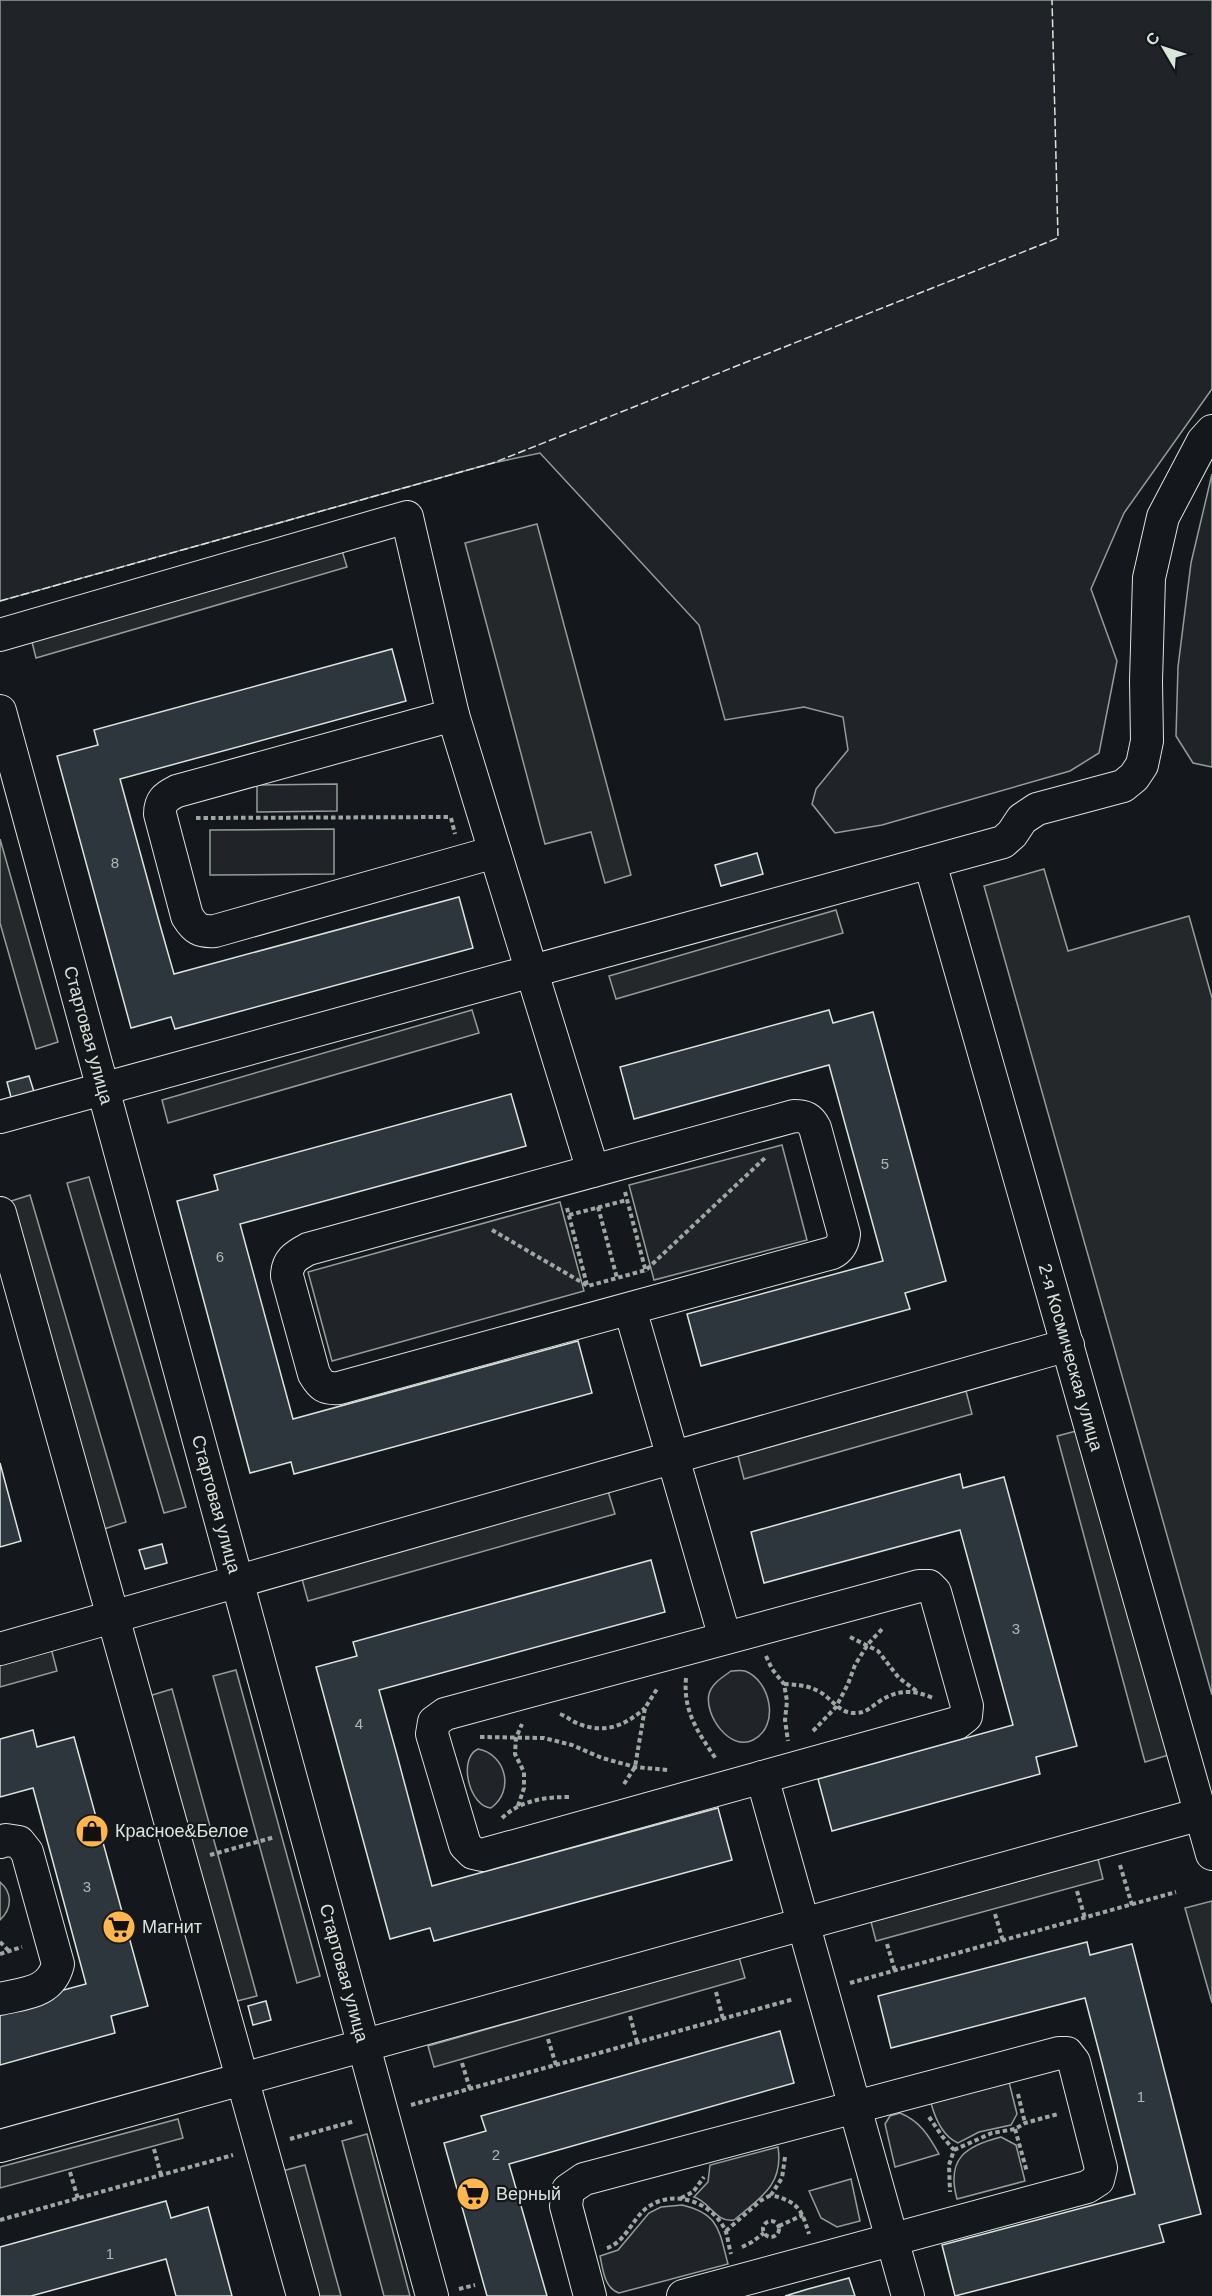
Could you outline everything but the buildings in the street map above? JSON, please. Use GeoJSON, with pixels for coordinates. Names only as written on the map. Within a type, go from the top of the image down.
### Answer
{"type":"FeatureCollection","features":[{"type":"Feature","properties":{"kind":"street"},"geometry":{"type":"LineString","coordinates":[[0,1117],[1004,843],[1022,819],[1037,809],[1123,786],[1134,777],[1142,765],[1147,741],[1149,578],[1163,517],[1203,441],[1212,431]]}},
{"type":"Feature","properties":{"kind":"street"},"geometry":{"type":"LineString","coordinates":[[0,635],[406,517],[453,714],[495,852],[532,972],[605,1168]]}},
{"type":"Feature","properties":{"kind":"street","name":"Стартовая улица"},"geometry":{"type":"LineString","coordinates":[[0,711],[432,2296]]}},
{"type":"Feature","properties":{"kind":"street"},"geometry":{"type":"LineString","coordinates":[[453,714],[166,796],[160,804],[161,819],[187,916],[194,927],[202,932],[215,932],[495,852]]}},
{"type":"Feature","properties":{"kind":"street","name":"2-я Космическая улица"},"geometry":{"type":"LineString","coordinates":[[930,863],[1212,1854]]}},
{"type":"Feature","properties":{"kind":"street"},"geometry":{"type":"LineString","coordinates":[[794,1116],[804,1116],[811,1120],[815,1128],[844,1234],[844,1242],[838,1250],[832,1253],[339,1388],[327,1389],[319,1383],[314,1374],[287,1276],[287,1266],[295,1256],[308,1249],[559,1180],[794,1116]]}},
{"type":"Feature","properties":{"kind":"street"},"geometry":{"type":"LineString","coordinates":[[0,1213],[303,2296]]}},
{"type":"Feature","properties":{"kind":"street"},"geometry":{"type":"LineString","coordinates":[[642,1305],[672,1457],[725,1638]]}},
{"type":"Feature","properties":{"kind":"street"},"geometry":{"type":"LineString","coordinates":[[0,1648],[1068,1345]]}},
{"type":"Feature","properties":{"kind":"street"},"geometry":{"type":"LineString","coordinates":[[919,1586],[928,1586],[935,1592],[967,1706],[966,1716],[957,1723],[482,1855],[473,1853],[465,1845],[432,1734],[434,1722],[446,1714],[725,1638],[919,1586]]}},
{"type":"Feature","properties":{"kind":"street"},"geometry":{"type":"LineString","coordinates":[[762,1777],[908,2296]]}},
{"type":"Feature","properties":{"kind":"street"},"geometry":{"type":"LineString","coordinates":[[0,2146],[1201,1815]]}},
{"type":"Feature","properties":{"kind":"street"},"geometry":{"type":"LineString","coordinates":[[0,1842],[6,1840],[19,1842],[27,1852],[58,1964],[54,1977],[44,1988],[0,2000]]}},
{"type":"Feature","properties":{"kind":"street"},"geometry":{"type":"LineString","coordinates":[[590,2296],[566,2206],[568,2190],[584,2179],[1059,2053],[1067,2054],[1074,2062],[1101,2168],[1098,2180],[1087,2187],[683,2296]]}},
{"type":"Feature","properties":{"kind":"path"},"geometry":{"type":"LineString","coordinates":[[161,819],[450,817]]}},
{"type":"Feature","properties":{"kind":"path"},"geometry":{"type":"LineString","coordinates":[[455,1209],[588,1286],[646,1270],[773,1150]]}},
{"type":"Feature","properties":{"kind":"path"},"geometry":{"type":"LineString","coordinates":[[605,1168],[627,1200],[646,1270],[642,1305]]}},
{"type":"Feature","properties":{"kind":"path"},"geometry":{"type":"LineString","coordinates":[[559,1180],[596,1318]]}},
{"type":"Feature","properties":{"kind":"path"},"geometry":{"type":"LineString","coordinates":[[569,1215],[627,1200]]}},
{"type":"Feature","properties":{"kind":"path"},"geometry":{"type":"LineString","coordinates":[[598,1208],[617,1278]]}},
{"type":"Feature","properties":{"kind":"path"},"geometry":{"type":"LineString","coordinates":[[808,1735],[836,1707],[855,1665],[868,1644],[887,1623]]}},
{"type":"Feature","properties":{"kind":"path"},"geometry":{"type":"LineString","coordinates":[[842,1637],[852,1637],[868,1644],[878,1651],[899,1678],[918,1692],[966,1716]]}},
{"type":"Feature","properties":{"kind":"path"},"geometry":{"type":"LineString","coordinates":[[775,1653],[765,1653],[772,1669],[784,1684],[787,1701],[784,1720],[787,1738],[789,1744],[798,1740]]}},
{"type":"Feature","properties":{"kind":"path"},"geometry":{"type":"LineString","coordinates":[[680,1677],[695,1675]]}},
{"type":"Feature","properties":{"kind":"path"},"geometry":{"type":"LineString","coordinates":[[686,1676],[688,1707],[695,1728],[718,1764],[710,1765]]}},
{"type":"Feature","properties":{"kind":"path"},"geometry":{"type":"LineString","coordinates":[[556,1713],[581,1725],[598,1728],[618,1727],[632,1720],[645,1708],[658,1688],[665,1683]]}},
{"type":"Feature","properties":{"kind":"path"},"geometry":{"type":"LineString","coordinates":[[784,1684],[804,1685],[821,1693],[836,1707],[853,1713],[868,1711],[881,1700],[899,1692],[918,1692]]}},
{"type":"Feature","properties":{"kind":"path"},"geometry":{"type":"LineString","coordinates":[[619,1789],[626,1783],[635,1767],[645,1708]]}},
{"type":"Feature","properties":{"kind":"path"},"geometry":{"type":"LineString","coordinates":[[518,1806],[524,1788],[524,1772],[515,1754],[516,1738],[521,1725],[527,1719]]}},
{"type":"Feature","properties":{"kind":"path"},"geometry":{"type":"LineString","coordinates":[[434,1722],[448,1730],[472,1737],[544,1738],[572,1745],[602,1758],[635,1767],[674,1770]]}},
{"type":"Feature","properties":{"kind":"path"},"geometry":{"type":"LineString","coordinates":[[473,1853],[485,1834],[511,1809],[551,1797],[571,1797]]}},
{"type":"Feature","properties":{"kind":"path"},"geometry":{"type":"LineString","coordinates":[[182,1863],[305,1828]]}},
{"type":"Feature","properties":{"kind":"path"},"geometry":{"type":"LineString","coordinates":[[1113,1838],[1131,1905]]}},
{"type":"Feature","properties":{"kind":"path"},"geometry":{"type":"LineString","coordinates":[[1077,1892],[1084,1918]]}},
{"type":"Feature","properties":{"kind":"path"},"geometry":{"type":"LineString","coordinates":[[0,2220],[1176,1892]]}},
{"type":"Feature","properties":{"kind":"path"},"geometry":{"type":"LineString","coordinates":[[995,1914],[1003,1941]]}},
{"type":"Feature","properties":{"kind":"path"},"geometry":{"type":"LineString","coordinates":[[0,1942],[9,1951]]}},
{"type":"Feature","properties":{"kind":"path"},"geometry":{"type":"LineString","coordinates":[[887,1944],[895,1971]]}},
{"type":"Feature","properties":{"kind":"path"},"geometry":{"type":"LineString","coordinates":[[716,1992],[723,2019]]}},
{"type":"Feature","properties":{"kind":"path"},"geometry":{"type":"LineString","coordinates":[[630,2016],[637,2043]]}},
{"type":"Feature","properties":{"kind":"path"},"geometry":{"type":"LineString","coordinates":[[548,2039],[556,2065]]}},
{"type":"Feature","properties":{"kind":"path"},"geometry":{"type":"LineString","coordinates":[[462,2063],[470,2089]]}},
{"type":"Feature","properties":{"kind":"path"},"geometry":{"type":"LineString","coordinates":[[918,2090],[930,2120],[954,2150]]}},
{"type":"Feature","properties":{"kind":"path"},"geometry":{"type":"LineString","coordinates":[[954,2150],[993,2133],[1015,2129],[1026,2122],[1085,2107]]}},
{"type":"Feature","properties":{"kind":"path"},"geometry":{"type":"LineString","coordinates":[[726,2231],[760,2201],[771,2195],[782,2178],[786,2163],[785,2147],[779,2127]]}},
{"type":"Feature","properties":{"kind":"path"},"geometry":{"type":"LineString","coordinates":[[1015,2129],[1036,2201]]}},
{"type":"Feature","properties":{"kind":"path"},"geometry":{"type":"LineString","coordinates":[[154,2149],[161,2175]]}},
{"type":"Feature","properties":{"kind":"path"},"geometry":{"type":"LineString","coordinates":[[954,2150],[949,2179],[956,2223]]}},
{"type":"Feature","properties":{"kind":"path"},"geometry":{"type":"LineString","coordinates":[[70,2172],[78,2199]]}},
{"type":"Feature","properties":{"kind":"path"},"geometry":{"type":"LineString","coordinates":[[771,2195],[792,2203],[801,2211],[818,2260]]}},
{"type":"Feature","properties":{"kind":"path"},"geometry":{"type":"LineString","coordinates":[[579,2258],[611,2247],[624,2236],[649,2206],[681,2198],[707,2209],[726,2231],[738,2281]]}},
{"type":"Feature","properties":{"kind":"path"},"geometry":{"type":"LineString","coordinates":[[779,2226],[803,2215]]}},
{"type":"Feature","properties":{"kind":"path"},"geometry":{"type":"LineString","coordinates":[[768,2222],[776,2222],[779,2226],[779,2232],[775,2237],[768,2238],[764,2233],[765,2224],[768,2222]]}},
{"type":"Feature","properties":{"kind":"path"},"geometry":{"type":"LineString","coordinates":[[730,2249],[752,2242],[764,2233]]}},
{"type":"Feature","properties":{"kind":"shaded area"},"geometry":{"type":"Polygon","coordinates":[[[0,0],[1212,0],[1212,389],[1124,513],[1091,589],[1117,661],[1099,753],[1070,771],[882,825],[835,833],[812,804],[816,789],[848,750],[843,717],[804,707],[725,720],[699,625],[540,453],[493,463],[0,601],[0,0]]]}},
{"type":"Feature","properties":{"kind":"shaded area"},"geometry":{"type":"Polygon","coordinates":[[[1212,474],[1212,767],[1193,763],[1176,736],[1178,667],[1191,563],[1212,474]]]}},
{"type":"Feature","properties":{"kind":"shaded area"},"geometry":{"type":"Polygon","coordinates":[[[537,524],[631,875],[605,883],[591,832],[545,844],[465,543],[537,524]]]}},
{"type":"Feature","properties":{"kind":"shaded area"},"geometry":{"type":"Polygon","coordinates":[[[340,544],[347,567],[36,658],[30,634],[340,544]]]}},
{"type":"Feature","properties":{"kind":"shaded area"},"geometry":{"type":"Polygon","coordinates":[[[337,784],[337,811],[257,812],[257,785],[337,784]]]}},
{"type":"Feature","properties":{"kind":"shaded area"},"geometry":{"type":"Polygon","coordinates":[[[334,829],[334,874],[210,875],[210,830],[334,829]]]}},
{"type":"Feature","properties":{"kind":"shaded area"},"geometry":{"type":"Polygon","coordinates":[[[0,839],[58,1042],[36,1049],[0,923],[0,839]]]}},
{"type":"Feature","properties":{"kind":"shaded area"},"geometry":{"type":"Polygon","coordinates":[[[1044,869],[1068,951],[1189,916],[1212,998],[1212,1695],[984,886],[1044,869]]]}},
{"type":"Feature","properties":{"kind":"shaded area"},"geometry":{"type":"Polygon","coordinates":[[[836,910],[843,933],[616,999],[609,976],[836,910]]]}},
{"type":"Feature","properties":{"kind":"shaded area"},"geometry":{"type":"Polygon","coordinates":[[[472,1010],[479,1033],[168,1123],[162,1100],[472,1010]]]}},
{"type":"Feature","properties":{"kind":"shaded area"},"geometry":{"type":"Polygon","coordinates":[[[782,1145],[807,1240],[654,1280],[629,1185],[782,1145]]]}},
{"type":"Feature","properties":{"kind":"shaded area"},"geometry":{"type":"Polygon","coordinates":[[[89,1177],[186,1507],[164,1513],[67,1183],[89,1177]]]}},
{"type":"Feature","properties":{"kind":"shaded area"},"geometry":{"type":"Polygon","coordinates":[[[30,1195],[126,1522],[104,1529],[8,1202],[30,1195]]]}},
{"type":"Feature","properties":{"kind":"shaded area"},"geometry":{"type":"Polygon","coordinates":[[[560,1202],[584,1291],[332,1361],[308,1272],[560,1202]]]}},
{"type":"Feature","properties":{"kind":"shaded area"},"geometry":{"type":"Polygon","coordinates":[[[966,1391],[972,1414],[744,1479],[738,1456],[966,1391]]]}},
{"type":"Feature","properties":{"kind":"shaded area"},"geometry":{"type":"Polygon","coordinates":[[[1084,1429],[1172,1754],[1145,1762],[1057,1436],[1084,1429]]]}},
{"type":"Feature","properties":{"kind":"shaded area"},"geometry":{"type":"Polygon","coordinates":[[[608,1491],[615,1514],[308,1601],[302,1579],[608,1491]]]}},
{"type":"Feature","properties":{"kind":"shaded area"},"geometry":{"type":"Polygon","coordinates":[[[51,1648],[57,1671],[0,1687],[0,1663],[51,1648]]]}},
{"type":"Feature","properties":{"kind":"shaded area"},"geometry":{"type":"Polygon","coordinates":[[[236,1670],[320,1976],[297,1983],[213,1676],[236,1670]]]}},
{"type":"Feature","properties":{"kind":"shaded area"},"geometry":{"type":"Polygon","coordinates":[[[731,1671],[745,1671],[754,1676],[766,1693],[769,1704],[767,1725],[762,1733],[753,1740],[736,1741],[728,1736],[720,1729],[711,1712],[709,1694],[718,1681],[731,1671]]]}},
{"type":"Feature","properties":{"kind":"shaded area"},"geometry":{"type":"Polygon","coordinates":[[[172,1689],[257,1996],[233,2002],[149,1696],[172,1689]]]}},
{"type":"Feature","properties":{"kind":"shaded area"},"geometry":{"type":"Polygon","coordinates":[[[478,1749],[488,1752],[495,1758],[504,1774],[503,1792],[491,1808],[477,1800],[469,1782],[468,1762],[478,1749]]]}},
{"type":"Feature","properties":{"kind":"shaded area"},"geometry":{"type":"Polygon","coordinates":[[[1098,1859],[1103,1879],[876,1941],[871,1922],[1098,1859]]]}},
{"type":"Feature","properties":{"kind":"shaded area"},"geometry":{"type":"Polygon","coordinates":[[[0,1882],[9,1896],[9,1906],[0,1920],[0,1882]]]}},
{"type":"Feature","properties":{"kind":"shaded area"},"geometry":{"type":"Polygon","coordinates":[[[1212,1901],[1212,2003],[1185,1908],[1212,1901]]]}},
{"type":"Feature","properties":{"kind":"shaded area"},"geometry":{"type":"Polygon","coordinates":[[[739,1957],[745,1978],[434,2067],[428,2046],[739,1957]]]}},
{"type":"Feature","properties":{"kind":"shaded area"},"geometry":{"type":"Polygon","coordinates":[[[1009,2082],[1017,2114],[1011,2125],[979,2132],[958,2143],[943,2131],[931,2103],[1009,2082]]]}},
{"type":"Feature","properties":{"kind":"shaded area"},"geometry":{"type":"Polygon","coordinates":[[[900,2113],[907,2116],[928,2135],[939,2154],[895,2167],[885,2124],[890,2116],[900,2113]]]}},
{"type":"Feature","properties":{"kind":"shaded area"},"geometry":{"type":"Polygon","coordinates":[[[178,2119],[183,2138],[0,2188],[0,2167],[178,2119]]]}},
{"type":"Feature","properties":{"kind":"shaded area"},"geometry":{"type":"Polygon","coordinates":[[[367,2134],[410,2296],[384,2296],[342,2141],[367,2134]]]}},
{"type":"Feature","properties":{"kind":"shaded area"},"geometry":{"type":"Polygon","coordinates":[[[1001,2137],[1016,2145],[1025,2181],[957,2199],[954,2174],[961,2156],[977,2145],[1001,2137]]]}},
{"type":"Feature","properties":{"kind":"shaded area"},"geometry":{"type":"Polygon","coordinates":[[[778,2147],[779,2160],[774,2181],[761,2197],[734,2220],[722,2218],[694,2197],[708,2182],[710,2165],[778,2147]]]}},
{"type":"Feature","properties":{"kind":"shaded area"},"geometry":{"type":"Polygon","coordinates":[[[305,2165],[341,2296],[317,2296],[282,2171],[305,2165]]]}},
{"type":"Feature","properties":{"kind":"shaded area"},"geometry":{"type":"Polygon","coordinates":[[[851,2179],[860,2221],[837,2227],[821,2218],[809,2191],[851,2179]]]}},
{"type":"Feature","properties":{"kind":"shaded area"},"geometry":{"type":"Polygon","coordinates":[[[682,2205],[704,2213],[711,2219],[720,2233],[728,2264],[619,2293],[614,2291],[605,2278],[600,2256],[618,2250],[649,2213],[661,2207],[682,2205]]]}},
{"type":"Feature","properties":{"kind":"fence"},"geometry":{"type":"LineString","coordinates":[[0,601],[493,463],[1058,238],[1052,0]]}},
{"type":"Feature","properties":{"kind":"place","name":"Красное&Белое"},"geometry":{"type":"Point","coordinates":[92,1831]}},
{"type":"Feature","properties":{"kind":"place","name":"Магнит"},"geometry":{"type":"Point","coordinates":[119,1927]}},
{"type":"Feature","properties":{"kind":"place","name":"Верный"},"geometry":{"type":"Point","coordinates":[473,2194]}}]}
